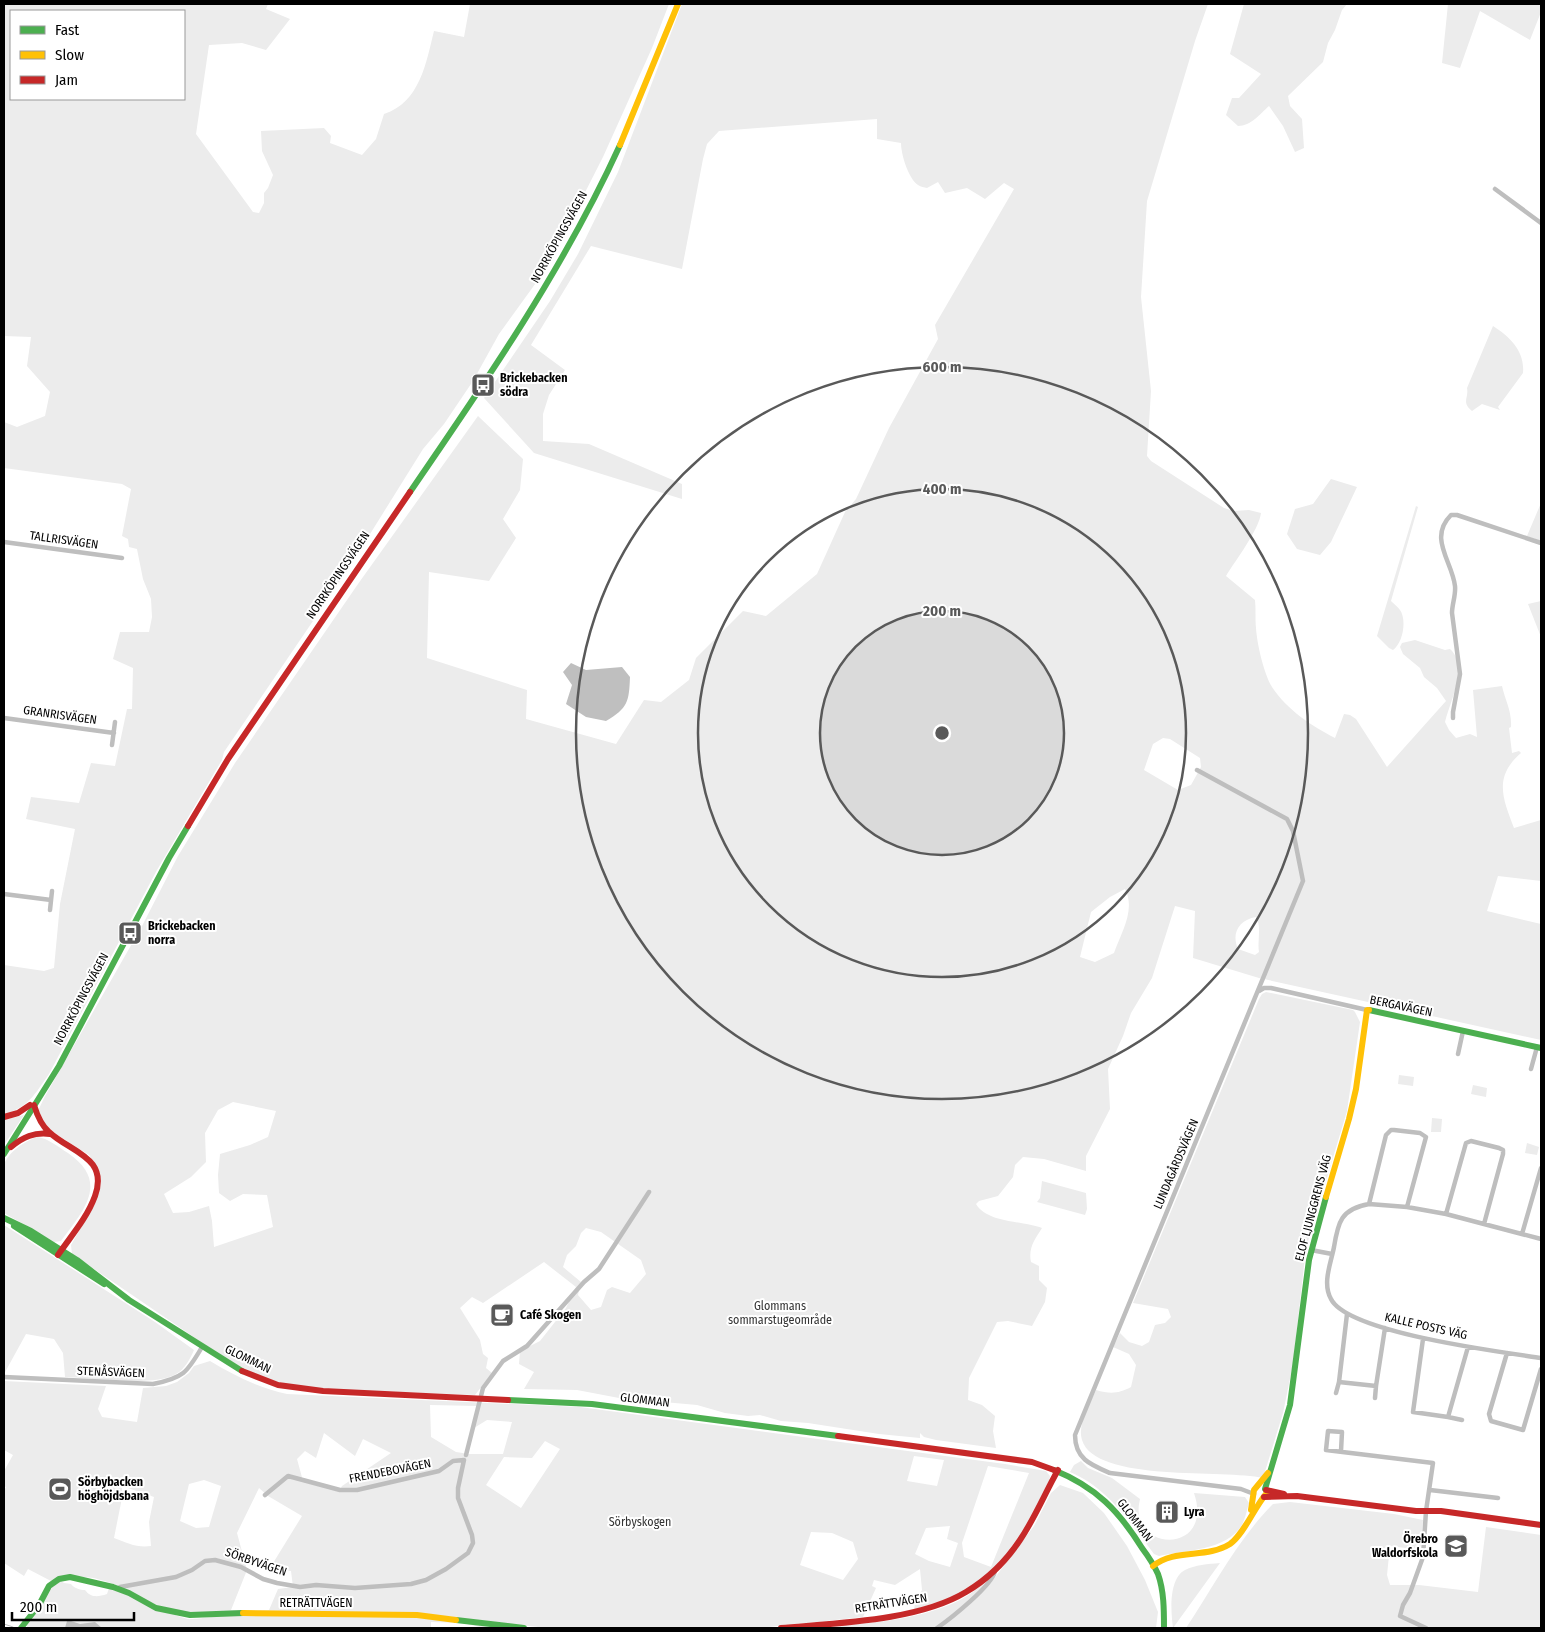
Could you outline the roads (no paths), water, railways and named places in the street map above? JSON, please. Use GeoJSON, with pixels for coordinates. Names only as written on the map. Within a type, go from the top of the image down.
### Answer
{"type":"FeatureCollection","features":[{"type":"Feature","properties":{"kind":"main road","name":"NORRKÖPINGSVÄGEN"},"geometry":{"type":"LineString","coordinates":[[4,1153],[83,1022],[169,858],[228,759],[488,378],[550,278],[598,190],[619,146],[678,4]]}},
{"type":"Feature","properties":{"kind":"main road","name":"BERGAVÄGEN"},"geometry":{"type":"LineString","coordinates":[[1367,1010],[1539,1047]]}},
{"type":"Feature","properties":{"kind":"main road","name":"ELOF LJUNGGRENS VÄG"},"geometry":{"type":"LineString","coordinates":[[1262,1488],[1270,1470],[1290,1405],[1297,1364],[1304,1288],[1311,1250],[1356,1089],[1367,1010]]}},
{"type":"Feature","properties":{"kind":"main road"},"geometry":{"type":"LineString","coordinates":[[4,1117],[18,1114],[38,1097]]}},
{"type":"Feature","properties":{"kind":"main road"},"geometry":{"type":"LineString","coordinates":[[34,1105],[39,1118],[50,1134],[89,1159],[98,1182],[90,1206],[60,1253]]}},
{"type":"Feature","properties":{"kind":"main road"},"geometry":{"type":"LineString","coordinates":[[4,1153],[19,1140],[27,1136],[37,1133],[50,1134]]}},
{"type":"Feature","properties":{"kind":"main road","name":"GLOMMAN"},"geometry":{"type":"LineString","coordinates":[[7,1220],[31,1231],[60,1253],[92,1271],[114,1289],[202,1347],[252,1376],[292,1388],[562,1402],[623,1408],[1032,1462],[1058,1470],[1085,1483],[1115,1509],[1138,1540],[1153,1566],[1164,1609],[1164,1628]]}},
{"type":"Feature","properties":{"kind":"main road","name":"RETRÄTTVÄGEN"},"geometry":{"type":"LineString","coordinates":[[781,1628],[867,1619],[920,1611],[960,1596],[995,1571],[1015,1547],[1058,1470]]}},
{"type":"Feature","properties":{"kind":"main road"},"geometry":{"type":"LineString","coordinates":[[1153,1566],[1157,1561],[1168,1557],[1207,1552],[1229,1544],[1243,1530],[1263,1497],[1262,1488]]}},
{"type":"Feature","properties":{"kind":"main road"},"geometry":{"type":"LineString","coordinates":[[1250,1516],[1254,1490],[1262,1488],[1297,1496],[1426,1511],[1441,1511],[1541,1525]]}},
{"type":"Feature","properties":{"kind":"main road"},"geometry":{"type":"LineString","coordinates":[[1254,1494],[1258,1498],[1297,1496]]}},
{"type":"Feature","properties":{"kind":"main road","name":"SÖRBYVÄGEN"},"geometry":{"type":"LineString","coordinates":[[21,1628],[38,1606],[49,1586],[59,1579],[70,1577],[113,1587]]}},
{"type":"Feature","properties":{"kind":"main road","name":"RETRÄTTVÄGEN"},"geometry":{"type":"LineString","coordinates":[[113,1587],[156,1608],[190,1615],[253,1613],[417,1615],[524,1628]]}},
{"type":"Feature","properties":{"kind":"street"},"geometry":{"type":"LineString","coordinates":[[1495,189],[1541,223]]}},
{"type":"Feature","properties":{"kind":"street"},"geometry":{"type":"LineString","coordinates":[[1453,718],[1452,712],[1460,674],[1452,613],[1455,586],[1441,545],[1444,524],[1448,517],[1456,515],[1541,543]]}},
{"type":"Feature","properties":{"kind":"street","name":"TALLRISVÄGEN"},"geometry":{"type":"LineString","coordinates":[[4,542],[122,558]]}},
{"type":"Feature","properties":{"kind":"street","name":"GRANRISVÄGEN"},"geometry":{"type":"LineString","coordinates":[[4,718],[114,733]]}},
{"type":"Feature","properties":{"kind":"street","name":"GRANRISVÄGEN"},"geometry":{"type":"LineString","coordinates":[[112,744],[115,722]]}},
{"type":"Feature","properties":{"kind":"street","name":"LUNDAGÅRDSVÄGEN"},"geometry":{"type":"LineString","coordinates":[[1197,770],[1287,819],[1293,831],[1303,881],[1075,1435],[1077,1450],[1080,1456],[1110,1473],[1241,1489],[1262,1488]]}},
{"type":"Feature","properties":{"kind":"street"},"geometry":{"type":"LineString","coordinates":[[50,910],[52,891]]}},
{"type":"Feature","properties":{"kind":"street"},"geometry":{"type":"LineString","coordinates":[[4,894],[51,900]]}},
{"type":"Feature","properties":{"kind":"street","name":"BERGAVÄGEN"},"geometry":{"type":"LineString","coordinates":[[1258,992],[1264,988],[1271,988],[1367,1010]]}},
{"type":"Feature","properties":{"kind":"street"},"geometry":{"type":"LineString","coordinates":[[1458,1054],[1464,1031]]}},
{"type":"Feature","properties":{"kind":"street"},"geometry":{"type":"LineString","coordinates":[[1531,1069],[1539,1047]]}},
{"type":"Feature","properties":{"kind":"street"},"geometry":{"type":"LineString","coordinates":[[1388,1122],[1391,1130]]}},
{"type":"Feature","properties":{"kind":"street"},"geometry":{"type":"LineString","coordinates":[[1368,1204],[1386,1135],[1391,1130]]}},
{"type":"Feature","properties":{"kind":"street"},"geometry":{"type":"LineString","coordinates":[[1391,1130],[1420,1134],[1426,1137],[1407,1207]]}},
{"type":"Feature","properties":{"kind":"street"},"geometry":{"type":"LineString","coordinates":[[1446,1214],[1466,1143],[1471,1141],[1499,1148],[1503,1150],[1503,1154],[1484,1224]]}},
{"type":"Feature","properties":{"kind":"street"},"geometry":{"type":"LineString","coordinates":[[1522,1234],[1541,1168]]}},
{"type":"Feature","properties":{"kind":"street","name":"SÖRBYVÄGEN"},"geometry":{"type":"LineString","coordinates":[[113,1587],[123,1588],[176,1577],[192,1570],[205,1561],[215,1560],[241,1567],[277,1583],[300,1587],[316,1585],[355,1588],[411,1584],[426,1580],[446,1569],[468,1553],[473,1543],[472,1535],[458,1498],[458,1488],[483,1388],[503,1361],[527,1346],[584,1282],[604,1263],[649,1192]]}},
{"type":"Feature","properties":{"kind":"street","name":"KALLE POSTS VÄG"},"geometry":{"type":"LineString","coordinates":[[1541,1239],[1446,1214],[1407,1207],[1368,1204],[1351,1209],[1344,1215],[1336,1232],[1327,1280],[1328,1294],[1335,1306],[1346,1314],[1423,1339],[1541,1358]]}},
{"type":"Feature","properties":{"kind":"street"},"geometry":{"type":"LineString","coordinates":[[1311,1250],[1332,1254]]}},
{"type":"Feature","properties":{"kind":"street"},"geometry":{"type":"LineString","coordinates":[[1336,1393],[1339,1382],[1346,1314]]}},
{"type":"Feature","properties":{"kind":"street"},"geometry":{"type":"LineString","coordinates":[[1375,1398],[1385,1328]]}},
{"type":"Feature","properties":{"kind":"street"},"geometry":{"type":"LineString","coordinates":[[1413,1412],[1423,1339]]}},
{"type":"Feature","properties":{"kind":"street","name":"STENÅSVÄGEN"},"geometry":{"type":"LineString","coordinates":[[4,1377],[153,1384],[174,1380],[184,1373],[202,1347]]}},
{"type":"Feature","properties":{"kind":"street"},"geometry":{"type":"LineString","coordinates":[[1448,1417],[1468,1347]]}},
{"type":"Feature","properties":{"kind":"street"},"geometry":{"type":"LineString","coordinates":[[1507,1353],[1489,1417],[1491,1421],[1523,1433],[1541,1369]]}},
{"type":"Feature","properties":{"kind":"street"},"geometry":{"type":"LineString","coordinates":[[1339,1382],[1376,1386]]}},
{"type":"Feature","properties":{"kind":"street"},"geometry":{"type":"LineString","coordinates":[[1406,1412],[1462,1420]]}},
{"type":"Feature","properties":{"kind":"street"},"geometry":{"type":"LineString","coordinates":[[1341,1451],[1342,1432],[1328,1431],[1326,1450],[1440,1464]]}},
{"type":"Feature","properties":{"kind":"street","name":"FRENDEBOVÄGEN"},"geometry":{"type":"LineString","coordinates":[[265,1495],[288,1476],[340,1490],[357,1490],[439,1471],[453,1462],[465,1458]]}},
{"type":"Feature","properties":{"kind":"street"},"geometry":{"type":"LineString","coordinates":[[1426,1628],[1400,1616],[1423,1557],[1426,1511],[1433,1464]]}},
{"type":"Feature","properties":{"kind":"street","name":"LUNDAGÅRDSVÄGEN"},"geometry":{"type":"LineString","coordinates":[[1241,1489],[1254,1494]]}},
{"type":"Feature","properties":{"kind":"street"},"geometry":{"type":"LineString","coordinates":[[1430,1490],[1498,1498]]}},
{"type":"Feature","properties":{"kind":"street"},"geometry":{"type":"LineString","coordinates":[[937,1628],[957,1613],[987,1584],[994,1576],[995,1571]]}},
{"type":"Feature","properties":{"kind":"waterway"},"geometry":{"type":"LineString","coordinates":[[4,1624],[13,1627]]}},
{"type":"Feature","properties":{"kind":"place","name":"Brickebacken södra"},"geometry":{"type":"Point","coordinates":[483,385]}},
{"type":"Feature","properties":{"kind":"place","name":"Brickebacken norra"},"geometry":{"type":"Point","coordinates":[130,933]}},
{"type":"Feature","properties":{"kind":"place","name":"Café Skogen"},"geometry":{"type":"Point","coordinates":[502,1315]}},
{"type":"Feature","properties":{"kind":"place","name":"Sörbybacken höghöjdsbana"},"geometry":{"type":"Point","coordinates":[60,1489]}},
{"type":"Feature","properties":{"kind":"place","name":"Lyra"},"geometry":{"type":"Point","coordinates":[1167,1512]}},
{"type":"Feature","properties":{"kind":"place","name":"Örebro Waldorfskola"},"geometry":{"type":"Point","coordinates":[1456,1546]}},
{"type":"Feature","properties":{"kind":"park label","name":"Glommans sommarstugeområde"},"geometry":{"type":"Point","coordinates":[780,1313]}},
{"type":"Feature","properties":{"kind":"park label","name":"Sörbyskogen"},"geometry":{"type":"Point","coordinates":[640,1522]}}]}
